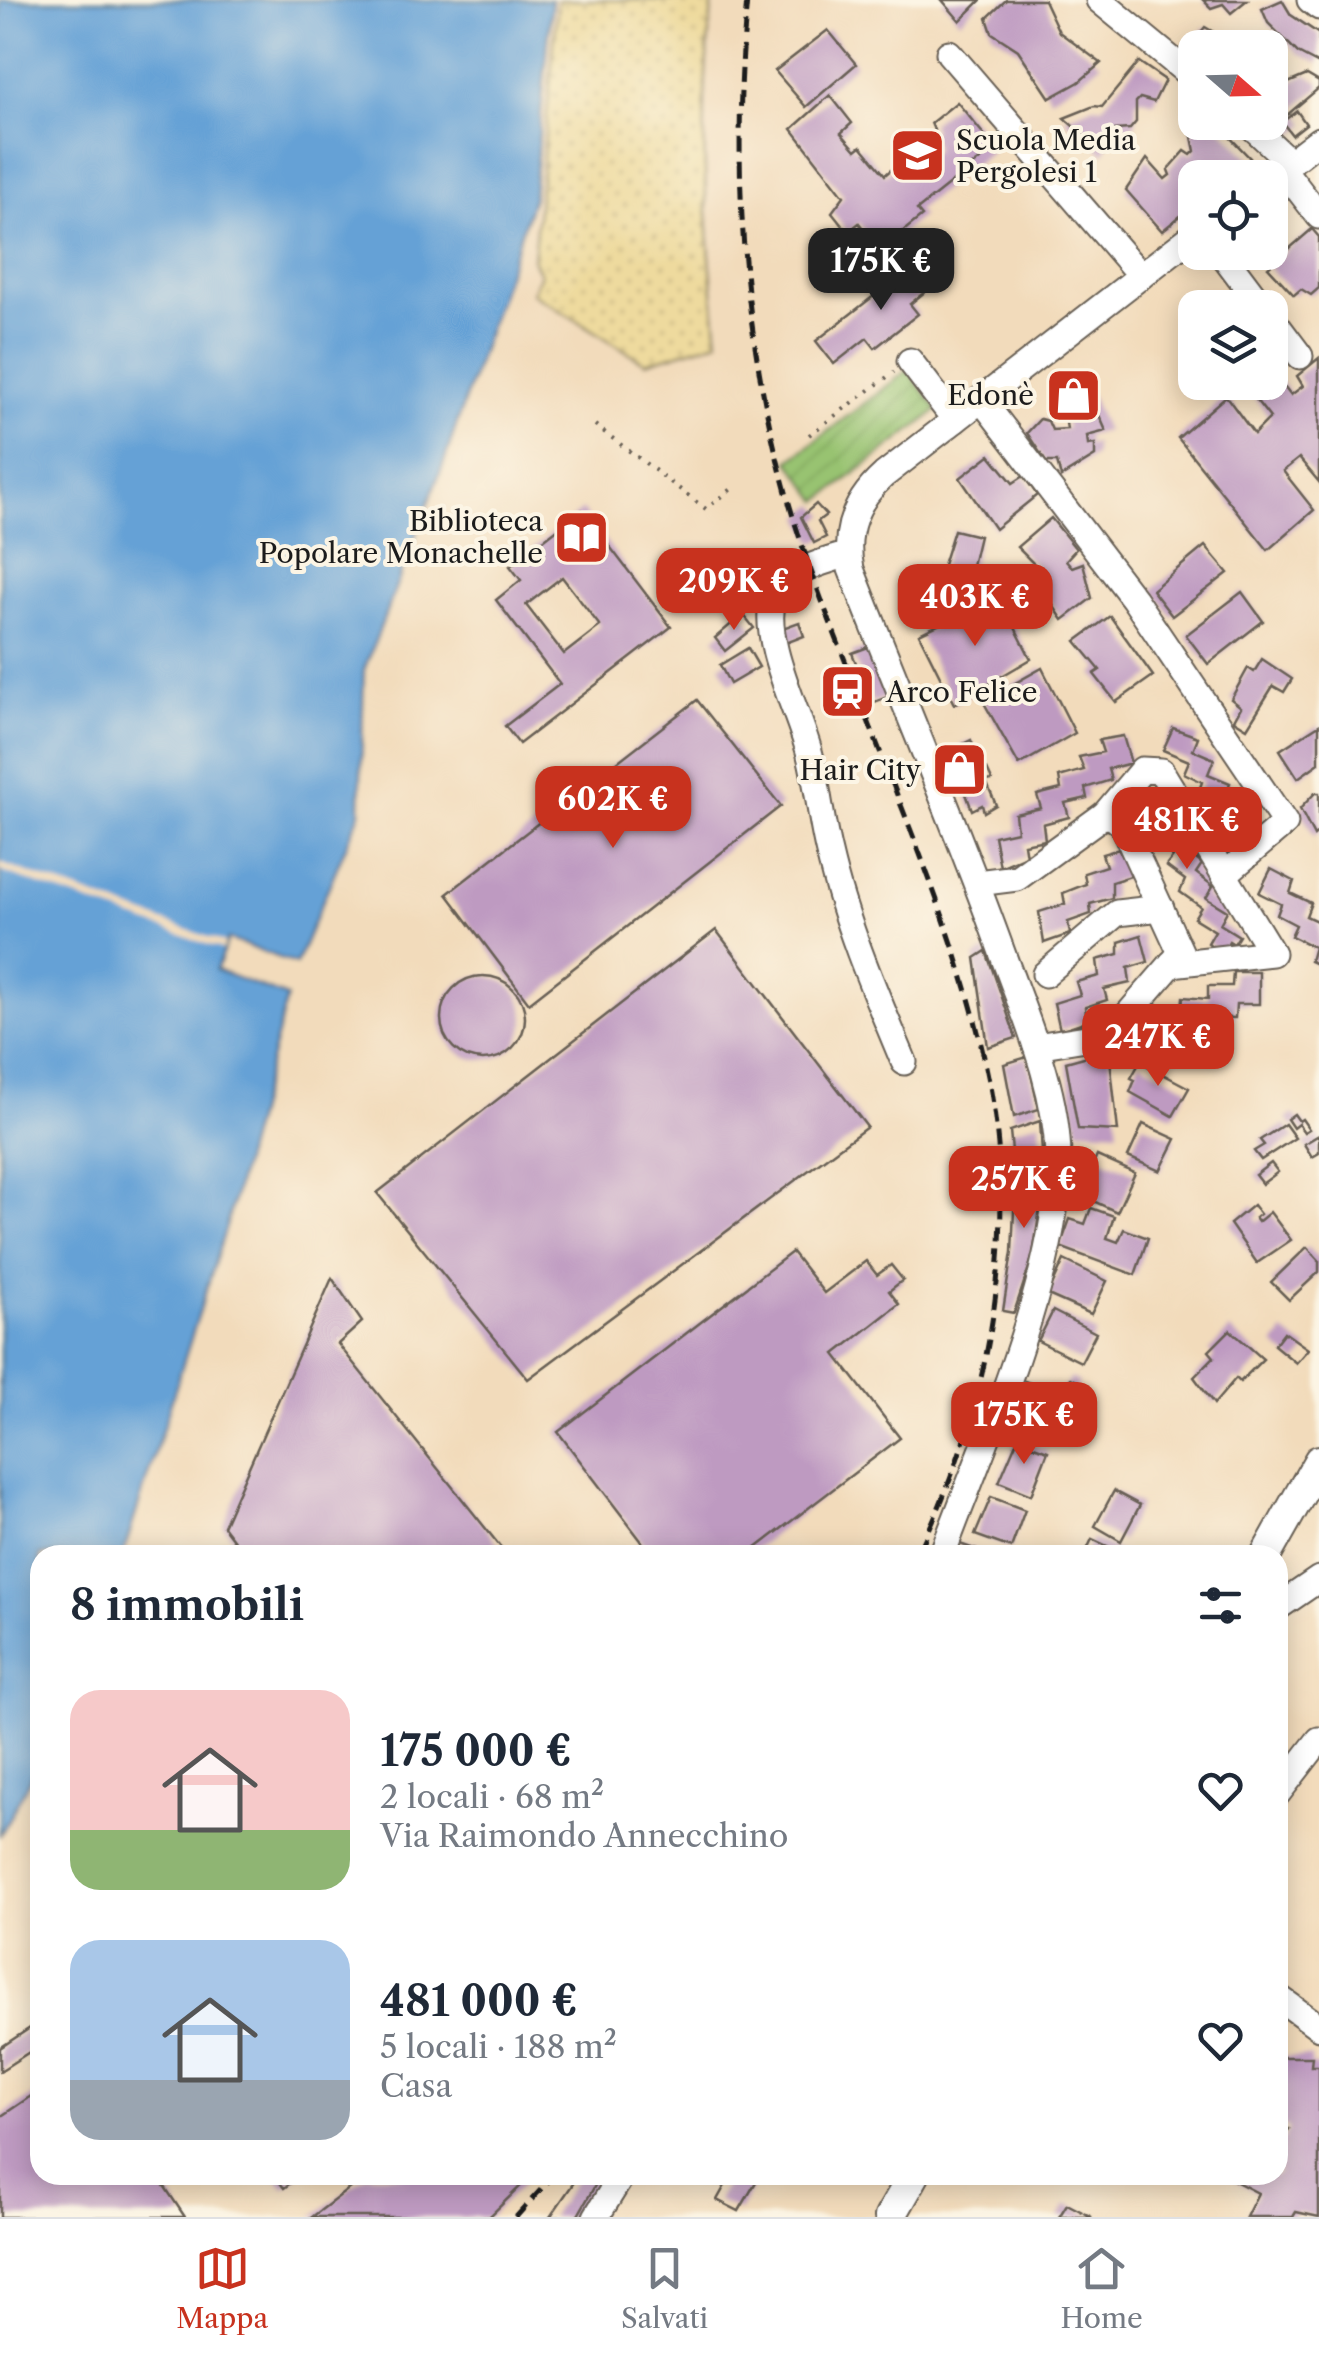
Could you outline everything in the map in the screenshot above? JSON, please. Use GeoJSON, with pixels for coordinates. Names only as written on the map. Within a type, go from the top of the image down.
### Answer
{"type":"FeatureCollection","features":[{"type":"Feature","properties":{"kind":"main road"},"geometry":{"type":"LineString","coordinates":[[1272,1545],[1319,1461]]}},
{"type":"Feature","properties":{"kind":"main road"},"geometry":{"type":"LineString","coordinates":[[890,2217],[908,2185]]}},
{"type":"Feature","properties":{"kind":"street"},"geometry":{"type":"LineString","coordinates":[[1099,0],[1178,65]]}},
{"type":"Feature","properties":{"kind":"street"},"geometry":{"type":"LineString","coordinates":[[1310,0],[1319,7]]}},
{"type":"Feature","properties":{"kind":"street"},"geometry":{"type":"LineString","coordinates":[[949,53],[1141,276]]}},
{"type":"Feature","properties":{"kind":"street"},"geometry":{"type":"LineString","coordinates":[[1288,163],[1319,140]]}},
{"type":"Feature","properties":{"kind":"street"},"geometry":{"type":"LineString","coordinates":[[1288,179],[1319,216]]}},
{"type":"Feature","properties":{"kind":"street"},"geometry":{"type":"LineString","coordinates":[[946,1545],[1038,1286],[1054,1213],[1058,1154],[1036,1046],[977,882],[848,554],[853,516],[866,494],[955,420],[1178,247]]}},
{"type":"Feature","properties":{"kind":"street"},"geometry":{"type":"LineString","coordinates":[[1288,340],[1300,356]]}},
{"type":"Feature","properties":{"kind":"street"},"geometry":{"type":"LineString","coordinates":[[910,360],[955,420]]}},
{"type":"Feature","properties":{"kind":"street"},"geometry":{"type":"LineString","coordinates":[[981,399],[1134,599],[1285,823],[1224,874]]}},
{"type":"Feature","properties":{"kind":"street"},"geometry":{"type":"LineString","coordinates":[[848,554],[810,567],[783,583],[775,595],[772,617],[780,664],[810,754],[830,856],[904,1062]]}},
{"type":"Feature","properties":{"kind":"street"},"geometry":{"type":"LineString","coordinates":[[977,882],[1017,878],[1105,814],[1142,770],[1161,770],[1272,953],[1172,964]]}},
{"type":"Feature","properties":{"kind":"street"},"geometry":{"type":"LineString","coordinates":[[1036,1046],[1111,1034],[1181,953],[1121,822],[1105,814]]}},
{"type":"Feature","properties":{"kind":"street"},"geometry":{"type":"LineString","coordinates":[[1044,974],[1117,913],[1161,908]]}},
{"type":"Feature","properties":{"kind":"street"},"geometry":{"type":"LineString","coordinates":[[1288,1599],[1319,1579]]}},
{"type":"Feature","properties":{"kind":"street"},"geometry":{"type":"LineString","coordinates":[[1288,1780],[1319,1740]]}},
{"type":"Feature","properties":{"kind":"street"},"geometry":{"type":"LineString","coordinates":[[1288,1996],[1319,2027]]}},
{"type":"Feature","properties":{"kind":"street"},"geometry":{"type":"LineString","coordinates":[[596,2217],[616,2185]]}},
{"type":"Feature","properties":{"kind":"path"},"geometry":{"type":"LineString","coordinates":[[810,435],[910,360]]}},
{"type":"Feature","properties":{"kind":"path"},"geometry":{"type":"LineString","coordinates":[[595,424],[706,509],[733,488]]}},
{"type":"Feature","properties":{"kind":"sand"},"geometry":{"type":"Polygon","coordinates":[[[558,0],[713,0],[704,128],[718,341],[646,363],[532,293],[540,274],[533,259],[558,0]]]}},
{"type":"Feature","properties":{"kind":"green space"},"geometry":{"type":"Polygon","coordinates":[[[908,370],[938,410],[819,501],[789,461],[908,370]]]}},
{"type":"Feature","properties":{"kind":"water"},"geometry":{"type":"Polygon","coordinates":[[[0,0],[552,0],[533,197],[444,462],[364,670],[360,813],[296,964],[228,939],[216,970],[287,997],[226,1227],[126,1545],[30,1545],[30,1779],[0,1836],[0,0]]]}},
{"type":"Feature","properties":{"kind":"pier"},"geometry":{"type":"Polygon","coordinates":[[[0,863],[225,943],[223,950],[0,871],[0,863]]]}},
{"type":"Feature","properties":{"kind":"building"},"geometry":{"type":"Polygon","coordinates":[[[942,0],[981,0],[960,21],[942,0]]]}},
{"type":"Feature","properties":{"kind":"building"},"geometry":{"type":"Polygon","coordinates":[[[1006,0],[1044,0],[1059,32],[1101,63],[1079,82],[1050,98],[1018,50],[992,33],[987,18],[1006,0]]]}},
{"type":"Feature","properties":{"kind":"building"},"geometry":{"type":"Polygon","coordinates":[[[1203,0],[1247,0],[1231,13],[1223,4],[1211,8],[1203,0]]]}},
{"type":"Feature","properties":{"kind":"building"},"geometry":{"type":"Polygon","coordinates":[[[1282,0],[1291,15],[1319,34],[1319,64],[1298,53],[1288,43],[1288,30],[1275,30],[1262,9],[1282,0]]]}},
{"type":"Feature","properties":{"kind":"building"},"geometry":{"type":"Polygon","coordinates":[[[828,30],[856,64],[806,107],[775,71],[828,30]]]}},
{"type":"Feature","properties":{"kind":"building"},"geometry":{"type":"Polygon","coordinates":[[[1139,62],[1165,80],[1154,102],[1140,98],[1136,102],[1136,122],[1130,129],[1115,130],[1104,154],[1064,118],[1094,106],[1102,107],[1139,62]]]}},
{"type":"Feature","properties":{"kind":"building"},"geometry":{"type":"Polygon","coordinates":[[[1307,75],[1319,82],[1319,88],[1288,114],[1288,83],[1307,75]]]}},
{"type":"Feature","properties":{"kind":"building"},"geometry":{"type":"Polygon","coordinates":[[[830,95],[852,123],[841,133],[856,150],[861,146],[885,175],[919,146],[927,156],[936,148],[929,134],[934,130],[931,123],[957,102],[995,148],[917,210],[922,216],[880,250],[859,223],[848,232],[832,212],[844,196],[792,129],[830,95]]]}},
{"type":"Feature","properties":{"kind":"building"},"geometry":{"type":"Polygon","coordinates":[[[1297,111],[1306,124],[1292,135],[1288,118],[1297,111]]]}},
{"type":"Feature","properties":{"kind":"building"},"geometry":{"type":"Polygon","coordinates":[[[1193,140],[1232,140],[1250,158],[1178,160],[1178,218],[1162,231],[1126,190],[1147,159],[1165,179],[1170,175],[1168,170],[1185,151],[1191,155],[1195,151],[1193,140]]]}},
{"type":"Feature","properties":{"kind":"building"},"geometry":{"type":"Polygon","coordinates":[[[1312,229],[1319,237],[1319,288],[1311,295],[1301,289],[1294,295],[1271,270],[1288,270],[1288,250],[1312,229]]]}},
{"type":"Feature","properties":{"kind":"building"},"geometry":{"type":"Polygon","coordinates":[[[925,256],[942,278],[910,304],[918,314],[875,348],[867,338],[834,364],[816,341],[925,256]]]}},
{"type":"Feature","properties":{"kind":"building"},"geometry":{"type":"Polygon","coordinates":[[[1319,358],[1319,482],[1299,458],[1283,471],[1314,510],[1268,550],[1178,438],[1221,400],[1229,400],[1254,434],[1270,418],[1256,400],[1288,400],[1288,391],[1291,395],[1303,386],[1297,376],[1319,358]]]}},
{"type":"Feature","properties":{"kind":"building"},"geometry":{"type":"Polygon","coordinates":[[[1075,380],[1090,394],[1106,431],[1087,436],[1088,445],[1095,444],[1095,456],[1061,477],[1057,462],[1046,462],[1027,433],[1040,419],[1048,421],[1052,430],[1067,429],[1062,399],[1064,388],[1075,380]]]}},
{"type":"Feature","properties":{"kind":"building"},"geometry":{"type":"Polygon","coordinates":[[[990,455],[1013,483],[1024,476],[1037,495],[995,529],[960,478],[990,455]]]}},
{"type":"Feature","properties":{"kind":"building"},"geometry":{"type":"Polygon","coordinates":[[[816,504],[826,515],[818,521],[826,537],[814,543],[801,517],[816,504]]]}},
{"type":"Feature","properties":{"kind":"building"},"geometry":{"type":"Polygon","coordinates":[[[582,510],[671,627],[519,744],[505,726],[560,684],[496,600],[521,580],[510,566],[582,510]],[[562,577],[526,605],[564,654],[600,626],[562,577]]]}},
{"type":"Feature","properties":{"kind":"building"},"geometry":{"type":"Polygon","coordinates":[[[1051,518],[1076,549],[1066,560],[1072,567],[1083,563],[1092,598],[1063,620],[1046,595],[1039,569],[1017,547],[1051,518]]]}},
{"type":"Feature","properties":{"kind":"building"},"geometry":{"type":"Polygon","coordinates":[[[954,530],[979,536],[969,578],[941,571],[954,530]]]}},
{"type":"Feature","properties":{"kind":"building"},"geometry":{"type":"Polygon","coordinates":[[[1205,546],[1228,573],[1172,616],[1152,590],[1205,546]]]}},
{"type":"Feature","properties":{"kind":"building"},"geometry":{"type":"Polygon","coordinates":[[[1242,592],[1263,621],[1208,664],[1186,635],[1242,592]]]}},
{"type":"Feature","properties":{"kind":"building"},"geometry":{"type":"Polygon","coordinates":[[[999,596],[1031,659],[954,704],[919,634],[999,596]]]}},
{"type":"Feature","properties":{"kind":"building"},"geometry":{"type":"Polygon","coordinates":[[[743,614],[754,628],[725,651],[715,638],[743,614]]]}},
{"type":"Feature","properties":{"kind":"building"},"geometry":{"type":"Polygon","coordinates":[[[1110,616],[1153,676],[1116,702],[1094,674],[1100,670],[1076,641],[1110,616]]]}},
{"type":"Feature","properties":{"kind":"building"},"geometry":{"type":"Polygon","coordinates":[[[799,622],[804,636],[786,643],[780,629],[799,622]]]}},
{"type":"Feature","properties":{"kind":"building"},"geometry":{"type":"Polygon","coordinates":[[[871,646],[890,696],[872,703],[852,653],[871,646]]]}},
{"type":"Feature","properties":{"kind":"building"},"geometry":{"type":"Polygon","coordinates":[[[748,648],[759,667],[730,684],[720,665],[748,648]]]}},
{"type":"Feature","properties":{"kind":"building"},"geometry":{"type":"Polygon","coordinates":[[[1262,659],[1292,679],[1284,692],[1273,686],[1247,728],[1234,720],[1241,707],[1231,699],[1248,668],[1254,672],[1262,659]]]}},
{"type":"Feature","properties":{"kind":"building"},"geometry":{"type":"Polygon","coordinates":[[[1042,668],[1075,733],[1019,765],[983,701],[1042,668]]]}},
{"type":"Feature","properties":{"kind":"building"},"geometry":{"type":"Polygon","coordinates":[[[697,700],[781,806],[529,1003],[447,894],[697,700]]]}},
{"type":"Feature","properties":{"kind":"building"},"geometry":{"type":"Polygon","coordinates":[[[1319,725],[1319,763],[1298,778],[1280,750],[1319,725]]]}},
{"type":"Feature","properties":{"kind":"building"},"geometry":{"type":"Polygon","coordinates":[[[1173,728],[1198,737],[1193,750],[1214,759],[1208,774],[1230,783],[1225,796],[1246,805],[1237,828],[1217,819],[1221,807],[1197,796],[1202,782],[1184,773],[1189,761],[1163,750],[1173,728]]]}},
{"type":"Feature","properties":{"kind":"building"},"geometry":{"type":"Polygon","coordinates":[[[1123,736],[1131,763],[1108,769],[1111,780],[1085,788],[1087,798],[1065,803],[1069,817],[1043,824],[1045,840],[1024,844],[1026,856],[1000,867],[994,836],[1017,831],[1015,814],[1041,808],[1037,795],[1061,789],[1059,777],[1084,770],[1079,757],[1103,752],[1099,740],[1123,736]]]}},
{"type":"Feature","properties":{"kind":"building"},"geometry":{"type":"Polygon","coordinates":[[[971,740],[983,770],[987,769],[992,780],[986,781],[996,805],[984,812],[982,805],[972,810],[952,756],[963,752],[959,746],[971,740]]]}},
{"type":"Feature","properties":{"kind":"building"},"geometry":{"type":"Polygon","coordinates":[[[1319,793],[1319,832],[1314,836],[1300,809],[1319,793]]]}},
{"type":"Feature","properties":{"kind":"building"},"geometry":{"type":"Polygon","coordinates":[[[1149,795],[1173,812],[1167,822],[1188,838],[1181,847],[1202,864],[1196,873],[1213,886],[1206,898],[1227,911],[1220,924],[1239,936],[1234,944],[1229,941],[1222,953],[1208,943],[1215,931],[1194,918],[1201,907],[1180,892],[1185,880],[1166,866],[1173,857],[1153,843],[1158,829],[1136,814],[1149,795]]]}},
{"type":"Feature","properties":{"kind":"building"},"geometry":{"type":"Polygon","coordinates":[[[1126,847],[1134,875],[1112,882],[1112,898],[1090,904],[1091,914],[1068,922],[1070,934],[1044,943],[1039,912],[1065,904],[1063,893],[1086,884],[1084,873],[1106,866],[1102,854],[1126,847]]]}},
{"type":"Feature","properties":{"kind":"building"},"geometry":{"type":"Polygon","coordinates":[[[1271,869],[1294,881],[1290,893],[1311,903],[1306,916],[1319,922],[1319,965],[1310,961],[1314,947],[1291,936],[1296,925],[1277,915],[1281,904],[1259,893],[1271,869]]]}},
{"type":"Feature","properties":{"kind":"building"},"geometry":{"type":"Polygon","coordinates":[[[716,930],[867,1127],[528,1379],[377,1193],[716,930]]]}},
{"type":"Feature","properties":{"kind":"building"},"geometry":{"type":"Polygon","coordinates":[[[1141,935],[1148,962],[1128,968],[1130,983],[1104,989],[1107,1000],[1085,1007],[1087,1021],[1060,1030],[1054,1003],[1080,995],[1076,982],[1099,976],[1097,960],[1119,954],[1119,942],[1141,935]]]}},
{"type":"Feature","properties":{"kind":"building"},"geometry":{"type":"Polygon","coordinates":[[[986,951],[1016,1038],[988,1047],[975,958],[986,951]]]}},
{"type":"Feature","properties":{"kind":"building"},"geometry":{"type":"Polygon","coordinates":[[[1233,972],[1259,972],[1259,1004],[1236,1004],[1235,1018],[1209,1017],[1208,1026],[1184,1027],[1184,1039],[1158,1040],[1159,1014],[1182,1012],[1183,997],[1208,999],[1208,986],[1232,986],[1233,972]]]}},
{"type":"Feature","properties":{"kind":"building"},"geometry":{"type":"Polygon","coordinates":[[[483,976],[499,979],[513,988],[522,1002],[522,1034],[513,1048],[499,1057],[483,1060],[467,1057],[453,1048],[444,1034],[441,1018],[444,1002],[453,988],[467,979],[483,976]]]}},
{"type":"Feature","properties":{"kind":"building"},"geometry":{"type":"Polygon","coordinates":[[[1109,1050],[1118,1131],[1078,1129],[1066,1062],[1109,1050]]]}},
{"type":"Feature","properties":{"kind":"building"},"geometry":{"type":"Polygon","coordinates":[[[1027,1057],[1039,1109],[1014,1117],[1004,1064],[1027,1057]]]}},
{"type":"Feature","properties":{"kind":"building"},"geometry":{"type":"Polygon","coordinates":[[[1140,1062],[1189,1088],[1173,1116],[1130,1092],[1135,1080],[1131,1078],[1140,1062]]]}},
{"type":"Feature","properties":{"kind":"building"},"geometry":{"type":"Polygon","coordinates":[[[1294,1114],[1309,1129],[1304,1132],[1298,1124],[1293,1128],[1287,1119],[1294,1114]]]}},
{"type":"Feature","properties":{"kind":"building"},"geometry":{"type":"Polygon","coordinates":[[[1040,1121],[1042,1153],[1013,1161],[1010,1131],[1040,1121]]]}},
{"type":"Feature","properties":{"kind":"building"},"geometry":{"type":"Polygon","coordinates":[[[1143,1124],[1176,1139],[1160,1171],[1128,1157],[1143,1124]]]}},
{"type":"Feature","properties":{"kind":"building"},"geometry":{"type":"Polygon","coordinates":[[[1285,1124],[1295,1138],[1261,1160],[1254,1151],[1264,1145],[1260,1140],[1285,1124]]]}},
{"type":"Feature","properties":{"kind":"building"},"geometry":{"type":"Polygon","coordinates":[[[1319,1135],[1319,1153],[1312,1157],[1304,1144],[1319,1135]]]}},
{"type":"Feature","properties":{"kind":"building"},"geometry":{"type":"Polygon","coordinates":[[[1097,1156],[1135,1173],[1117,1212],[1080,1195],[1097,1156]]]}},
{"type":"Feature","properties":{"kind":"building"},"geometry":{"type":"Polygon","coordinates":[[[1271,1163],[1278,1172],[1262,1184],[1255,1175],[1271,1163]]]}},
{"type":"Feature","properties":{"kind":"building"},"geometry":{"type":"Polygon","coordinates":[[[1046,1168],[1033,1255],[1014,1313],[1003,1311],[1012,1252],[1016,1170],[1046,1168]]]}},
{"type":"Feature","properties":{"kind":"building"},"geometry":{"type":"Polygon","coordinates":[[[1253,1205],[1260,1214],[1255,1218],[1258,1222],[1270,1212],[1291,1240],[1257,1263],[1230,1224],[1253,1205]]]}},
{"type":"Feature","properties":{"kind":"building"},"geometry":{"type":"Polygon","coordinates":[[[1091,1208],[1114,1216],[1107,1238],[1118,1242],[1124,1229],[1148,1238],[1135,1275],[1060,1247],[1070,1219],[1085,1224],[1091,1208]]]}},
{"type":"Feature","properties":{"kind":"building"},"geometry":{"type":"Polygon","coordinates":[[[1307,1247],[1319,1260],[1319,1272],[1289,1300],[1271,1282],[1307,1247]]]}},
{"type":"Feature","properties":{"kind":"building"},"geometry":{"type":"Polygon","coordinates":[[[792,1252],[824,1293],[866,1261],[877,1275],[891,1265],[903,1280],[889,1291],[899,1304],[835,1354],[900,1438],[760,1545],[644,1545],[558,1432],[792,1252]]]}},
{"type":"Feature","properties":{"kind":"building"},"geometry":{"type":"Polygon","coordinates":[[[1064,1260],[1107,1281],[1091,1314],[1048,1295],[1064,1260]]]}},
{"type":"Feature","properties":{"kind":"building"},"geometry":{"type":"Polygon","coordinates":[[[332,1278],[362,1322],[338,1344],[499,1545],[237,1545],[223,1526],[332,1278]]]}},
{"type":"Feature","properties":{"kind":"building"},"geometry":{"type":"Polygon","coordinates":[[[1053,1311],[1096,1333],[1081,1362],[1038,1341],[1053,1311]]]}},
{"type":"Feature","properties":{"kind":"building"},"geometry":{"type":"Polygon","coordinates":[[[1230,1330],[1263,1359],[1240,1382],[1236,1378],[1214,1404],[1194,1377],[1214,1357],[1209,1351],[1230,1330]]]}},
{"type":"Feature","properties":{"kind":"building"},"geometry":{"type":"Polygon","coordinates":[[[1284,1332],[1308,1349],[1296,1363],[1274,1345],[1284,1332]]]}},
{"type":"Feature","properties":{"kind":"building"},"geometry":{"type":"Polygon","coordinates":[[[1071,1378],[1079,1382],[1073,1395],[1080,1399],[1071,1416],[1063,1412],[1055,1429],[1029,1414],[1033,1405],[1018,1401],[1025,1381],[1041,1387],[1039,1392],[1052,1402],[1071,1378]]]}},
{"type":"Feature","properties":{"kind":"building"},"geometry":{"type":"Polygon","coordinates":[[[1017,1440],[1048,1451],[1031,1495],[999,1482],[1017,1440]]]}},
{"type":"Feature","properties":{"kind":"building"},"geometry":{"type":"Polygon","coordinates":[[[1114,1491],[1140,1505],[1121,1541],[1095,1526],[1114,1491]]]}},
{"type":"Feature","properties":{"kind":"building"},"geometry":{"type":"Polygon","coordinates":[[[991,1497],[1025,1510],[1012,1545],[975,1535],[991,1497]]]}},
{"type":"Feature","properties":{"kind":"building"},"geometry":{"type":"Polygon","coordinates":[[[30,2028],[30,2052],[0,2071],[0,2048],[30,2028]]]}},
{"type":"Feature","properties":{"kind":"building"},"geometry":{"type":"Polygon","coordinates":[[[1288,2057],[1312,2057],[1311,2066],[1319,2066],[1319,2217],[1296,2212],[1293,2217],[1246,2217],[1258,2193],[1243,2185],[1288,2185],[1288,2057]]]}},
{"type":"Feature","properties":{"kind":"building"},"geometry":{"type":"Polygon","coordinates":[[[30,2097],[30,2185],[164,2185],[185,2217],[0,2217],[0,2117],[30,2097]]]}},
{"type":"Feature","properties":{"kind":"building"},"geometry":{"type":"Polygon","coordinates":[[[354,2185],[522,2185],[489,2217],[312,2217],[354,2185]]]}},
{"type":"Feature","properties":{"kind":"building"},"geometry":{"type":"Polygon","coordinates":[[[572,2185],[595,2185],[577,2217],[550,2217],[572,2185]]]}},
{"type":"Feature","properties":{"kind":"building"},"geometry":{"type":"Polygon","coordinates":[[[725,2185],[754,2185],[739,2211],[717,2200],[725,2185]]]}},
{"type":"Feature","properties":{"kind":"building"},"geometry":{"type":"Polygon","coordinates":[[[1067,2204],[1092,2217],[1059,2217],[1067,2204]]]}},
{"type":"Feature","properties":{"kind":"railway"},"geometry":{"type":"LineString","coordinates":[[747,0],[740,125],[744,250],[750,312],[772,435],[810,568],[950,937],[980,1040],[998,1151],[1001,1211],[991,1329],[962,1445],[922,1545]]}},
{"type":"Feature","properties":{"kind":"railway"},"geometry":{"type":"LineString","coordinates":[[516,2217],[545,2185]]}},
{"type":"Feature","properties":{"kind":"place","name":"Scuola Media Pergolesi 1"},"geometry":{"type":"Point","coordinates":[917,156]}},
{"type":"Feature","properties":{"kind":"place","name":"Edonè"},"geometry":{"type":"Point","coordinates":[1073,395]}},
{"type":"Feature","properties":{"kind":"place","name":"Biblioteca Popolare Monachelle"},"geometry":{"type":"Point","coordinates":[582,537]}},
{"type":"Feature","properties":{"kind":"place","name":"Arco Felice"},"geometry":{"type":"Point","coordinates":[847,692]}},
{"type":"Feature","properties":{"kind":"place","name":"Hair City"},"geometry":{"type":"Point","coordinates":[960,770]}}]}
